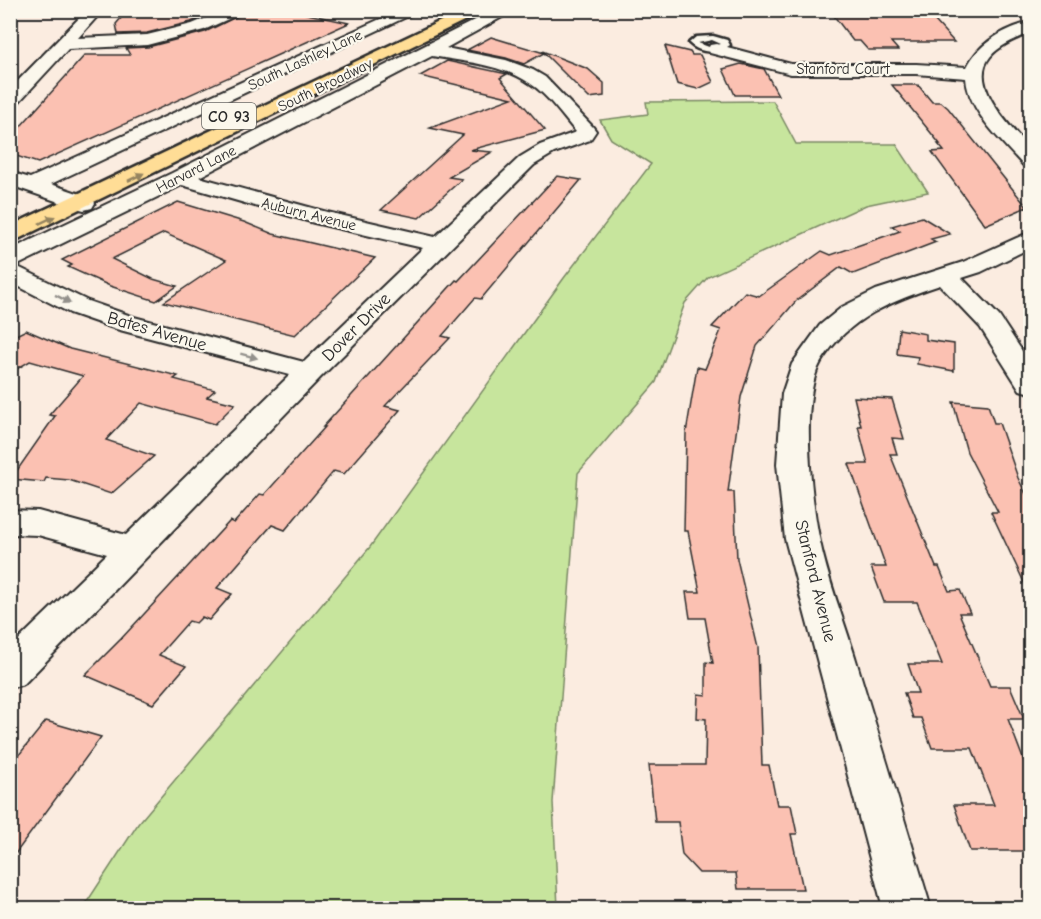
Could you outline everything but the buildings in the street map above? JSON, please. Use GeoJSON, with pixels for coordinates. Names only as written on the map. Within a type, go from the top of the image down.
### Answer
{"type":"FeatureCollection","features":[{"type":"Feature","properties":{"kind":"main road","name":"South Broadway"},"geometry":{"type":"LineString","coordinates":[[10,236],[72,199],[447,10]]}},
{"type":"Feature","properties":{"kind":"main road","name":"South Broadway"},"geometry":{"type":"LineString","coordinates":[[10,218],[72,199],[478,10]]}},
{"type":"Feature","properties":{"kind":"street"},"geometry":{"type":"LineString","coordinates":[[10,100],[96,10]]}},
{"type":"Feature","properties":{"kind":"street"},"geometry":{"type":"LineString","coordinates":[[64,44],[107,44],[147,40],[198,27],[241,10]]}},
{"type":"Feature","properties":{"kind":"street","name":"South Lashley Lane"},"geometry":{"type":"LineString","coordinates":[[32,185],[414,10]]}},
{"type":"Feature","properties":{"kind":"street","name":"Harvard Lane"},"geometry":{"type":"LineString","coordinates":[[10,260],[180,178],[508,10]]}},
{"type":"Feature","properties":{"kind":"street"},"geometry":{"type":"LineString","coordinates":[[1028,155],[987,112],[975,90],[972,73],[981,57],[995,42],[1030,27]]}},
{"type":"Feature","properties":{"kind":"street","name":"Stanford Court"},"geometry":{"type":"LineString","coordinates":[[716,49],[790,69],[916,69],[972,73]]}},
{"type":"Feature","properties":{"kind":"street","name":"Dover Drive"},"geometry":{"type":"LineString","coordinates":[[10,673],[310,372],[527,161],[547,149],[583,136],[586,131],[530,75],[497,64],[429,50]]}},
{"type":"Feature","properties":{"kind":"street"},"geometry":{"type":"LineString","coordinates":[[10,178],[72,199]]}},
{"type":"Feature","properties":{"kind":"street","name":"Auburn Avenue"},"geometry":{"type":"LineString","coordinates":[[180,178],[322,218],[440,245]]}},
{"type":"Feature","properties":{"kind":"street","name":"Stanford Avenue"},"geometry":{"type":"LineString","coordinates":[[907,909],[802,539],[793,464],[797,394],[806,364],[830,331],[851,313],[885,295],[946,276],[1030,239]]}},
{"type":"Feature","properties":{"kind":"street","name":"Bates Avenue"},"geometry":{"type":"LineString","coordinates":[[10,272],[79,307],[125,323],[310,372]]}},
{"type":"Feature","properties":{"kind":"street"},"geometry":{"type":"LineString","coordinates":[[946,276],[990,322],[1028,375]]}},
{"type":"Feature","properties":{"kind":"street"},"geometry":{"type":"LineString","coordinates":[[10,522],[38,523],[132,549]]}},
{"type":"Feature","properties":{"kind":"green space"},"geometry":{"type":"Polygon","coordinates":[[[773,101],[796,144],[896,144],[928,192],[866,205],[708,277],[685,303],[656,382],[578,473],[553,802],[558,908],[83,908],[138,824],[370,547],[564,278],[651,164],[611,139],[600,120],[648,114],[646,102],[773,101]]]}}]}
